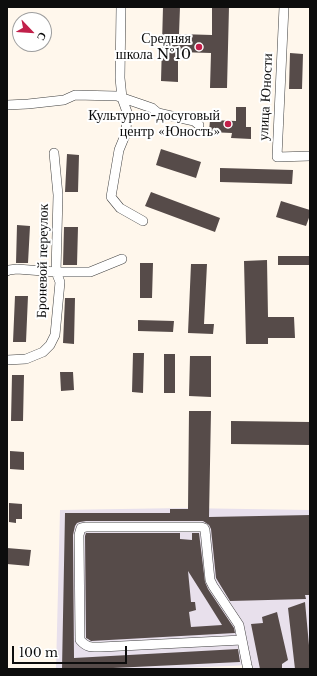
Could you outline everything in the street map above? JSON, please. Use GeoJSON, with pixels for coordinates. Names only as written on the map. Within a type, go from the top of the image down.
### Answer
{"type":"FeatureCollection","features":[{"type":"Feature","properties":{"kind":"street"},"geometry":{"type":"LineString","coordinates":[[120,7],[120,78],[122,98],[127,112],[126,133],[119,150],[111,197],[120,208],[144,221]]}},
{"type":"Feature","properties":{"kind":"street","name":"улица Юности"},"geometry":{"type":"LineString","coordinates":[[284,7],[277,157],[310,156]]}},
{"type":"Feature","properties":{"kind":"street"},"geometry":{"type":"LineString","coordinates":[[7,105],[64,100],[75,95],[117,96],[152,108],[158,113],[194,121],[199,125]]}},
{"type":"Feature","properties":{"kind":"street","name":"Броневой переулок"},"geometry":{"type":"LineString","coordinates":[[7,360],[26,359],[43,352],[50,345],[55,335],[60,282],[56,272],[58,195],[54,153]]}},
{"type":"Feature","properties":{"kind":"street"},"geometry":{"type":"LineString","coordinates":[[7,272],[9,270],[17,269],[56,272],[90,272],[122,259]]}},
{"type":"Feature","properties":{"kind":"street"},"geometry":{"type":"LineString","coordinates":[[242,640],[101,647],[91,647],[85,645],[80,640],[79,535],[81,528],[204,528],[210,580],[239,625],[248,669]]}},
{"type":"Feature","properties":{"kind":"shaded area"},"geometry":{"type":"Polygon","coordinates":[[[183,508],[310,510],[310,669],[254,669],[252,665],[159,669],[56,669],[60,510],[183,508]]]}},
{"type":"Feature","properties":{"kind":"building"},"geometry":{"type":"Polygon","coordinates":[[[163,7],[180,7],[179,34],[212,35],[212,7],[229,7],[227,88],[210,88],[211,53],[178,52],[178,82],[161,81],[163,7]]]}},
{"type":"Feature","properties":{"kind":"building"},"geometry":{"type":"Polygon","coordinates":[[[290,53],[303,54],[302,89],[289,89],[290,53]]]}},
{"type":"Feature","properties":{"kind":"building","name":"Культурно-досуговый центр «Юность»"},"geometry":{"type":"Polygon","coordinates":[[[236,107],[246,107],[246,127],[251,127],[251,139],[231,138],[232,133],[209,132],[210,120],[236,121],[236,107]]]}},
{"type":"Feature","properties":{"kind":"building"},"geometry":{"type":"Polygon","coordinates":[[[161,149],[201,162],[196,178],[156,165],[161,149]]]}},
{"type":"Feature","properties":{"kind":"building"},"geometry":{"type":"Polygon","coordinates":[[[67,154],[79,155],[78,192],[65,192],[67,154]]]}},
{"type":"Feature","properties":{"kind":"building"},"geometry":{"type":"Polygon","coordinates":[[[220,168],[293,170],[292,184],[220,182],[220,168]]]}},
{"type":"Feature","properties":{"kind":"building"},"geometry":{"type":"Polygon","coordinates":[[[151,192],[220,218],[215,232],[145,206],[151,192]]]}},
{"type":"Feature","properties":{"kind":"building"},"geometry":{"type":"Polygon","coordinates":[[[281,201],[310,210],[310,215],[306,226],[276,217],[281,201]]]}},
{"type":"Feature","properties":{"kind":"building"},"geometry":{"type":"Polygon","coordinates":[[[17,225],[30,226],[28,263],[16,263],[17,225]]]}},
{"type":"Feature","properties":{"kind":"building"},"geometry":{"type":"Polygon","coordinates":[[[64,227],[78,227],[77,265],[63,265],[64,227]]]}},
{"type":"Feature","properties":{"kind":"building"},"geometry":{"type":"Polygon","coordinates":[[[278,256],[310,256],[310,265],[278,265],[278,256]]]}},
{"type":"Feature","properties":{"kind":"building"},"geometry":{"type":"Polygon","coordinates":[[[267,260],[268,317],[294,317],[295,338],[268,338],[268,344],[246,344],[244,261],[267,260]]]}},
{"type":"Feature","properties":{"kind":"building"},"geometry":{"type":"Polygon","coordinates":[[[140,263],[153,263],[152,298],[140,298],[140,263]]]}},
{"type":"Feature","properties":{"kind":"building"},"geometry":{"type":"Polygon","coordinates":[[[191,264],[207,264],[204,324],[214,324],[213,334],[188,333],[191,264]]]}},
{"type":"Feature","properties":{"kind":"building"},"geometry":{"type":"Polygon","coordinates":[[[15,296],[28,296],[26,342],[13,342],[15,296]]]}},
{"type":"Feature","properties":{"kind":"building"},"geometry":{"type":"Polygon","coordinates":[[[65,298],[75,298],[74,344],[63,343],[65,298]]]}},
{"type":"Feature","properties":{"kind":"building"},"geometry":{"type":"Polygon","coordinates":[[[138,320],[174,321],[173,332],[138,331],[138,320]]]}},
{"type":"Feature","properties":{"kind":"building"},"geometry":{"type":"Polygon","coordinates":[[[133,353],[144,353],[143,393],[132,392],[133,353]]]}},
{"type":"Feature","properties":{"kind":"building"},"geometry":{"type":"Polygon","coordinates":[[[164,354],[175,354],[175,393],[164,393],[164,354]]]}},
{"type":"Feature","properties":{"kind":"building"},"geometry":{"type":"Polygon","coordinates":[[[190,356],[211,356],[211,397],[189,396],[190,356]]]}},
{"type":"Feature","properties":{"kind":"building"},"geometry":{"type":"Polygon","coordinates":[[[60,372],[73,372],[74,390],[61,391],[60,372]]]}},
{"type":"Feature","properties":{"kind":"building"},"geometry":{"type":"Polygon","coordinates":[[[12,375],[24,375],[23,421],[11,421],[12,375]]]}},
{"type":"Feature","properties":{"kind":"building"},"geometry":{"type":"Polygon","coordinates":[[[189,411],[211,411],[209,517],[310,515],[310,595],[305,595],[306,599],[230,601],[216,578],[211,529],[209,525],[203,521],[80,522],[75,526],[73,535],[74,658],[238,649],[240,662],[62,669],[65,513],[170,513],[170,509],[188,509],[189,411]]]}},
{"type":"Feature","properties":{"kind":"building"},"geometry":{"type":"Polygon","coordinates":[[[231,421],[310,422],[310,445],[231,444],[231,421]]]}},
{"type":"Feature","properties":{"kind":"building"},"geometry":{"type":"Polygon","coordinates":[[[10,451],[24,452],[24,470],[10,469],[10,451]]]}},
{"type":"Feature","properties":{"kind":"building"},"geometry":{"type":"Polygon","coordinates":[[[9,503],[22,504],[22,519],[16,519],[16,523],[9,522],[9,503]]]}},
{"type":"Feature","properties":{"kind":"building"},"geometry":{"type":"Polygon","coordinates":[[[86,533],[180,533],[180,539],[192,540],[192,533],[199,533],[205,582],[234,628],[235,633],[91,641],[86,638],[86,533]],[[188,571],[191,602],[195,602],[196,610],[189,612],[191,627],[222,625],[188,571]]]}},
{"type":"Feature","properties":{"kind":"building"},"geometry":{"type":"Polygon","coordinates":[[[7,548],[31,550],[29,566],[7,564],[7,548]]]}},
{"type":"Feature","properties":{"kind":"building"},"geometry":{"type":"Polygon","coordinates":[[[305,602],[310,669],[295,669],[288,608],[305,602]]]}},
{"type":"Feature","properties":{"kind":"building"},"geometry":{"type":"Polygon","coordinates":[[[277,612],[288,660],[282,664],[282,669],[260,669],[251,624],[263,623],[262,617],[277,612]]]}},
{"type":"Feature","properties":{"kind":"place","name":"Средняя школа №10"},"geometry":{"type":"Point","coordinates":[199,47]}},
{"type":"Feature","properties":{"kind":"place","name":"Культурно-досуговый центр «Юность»"},"geometry":{"type":"Point","coordinates":[228,124]}}]}
